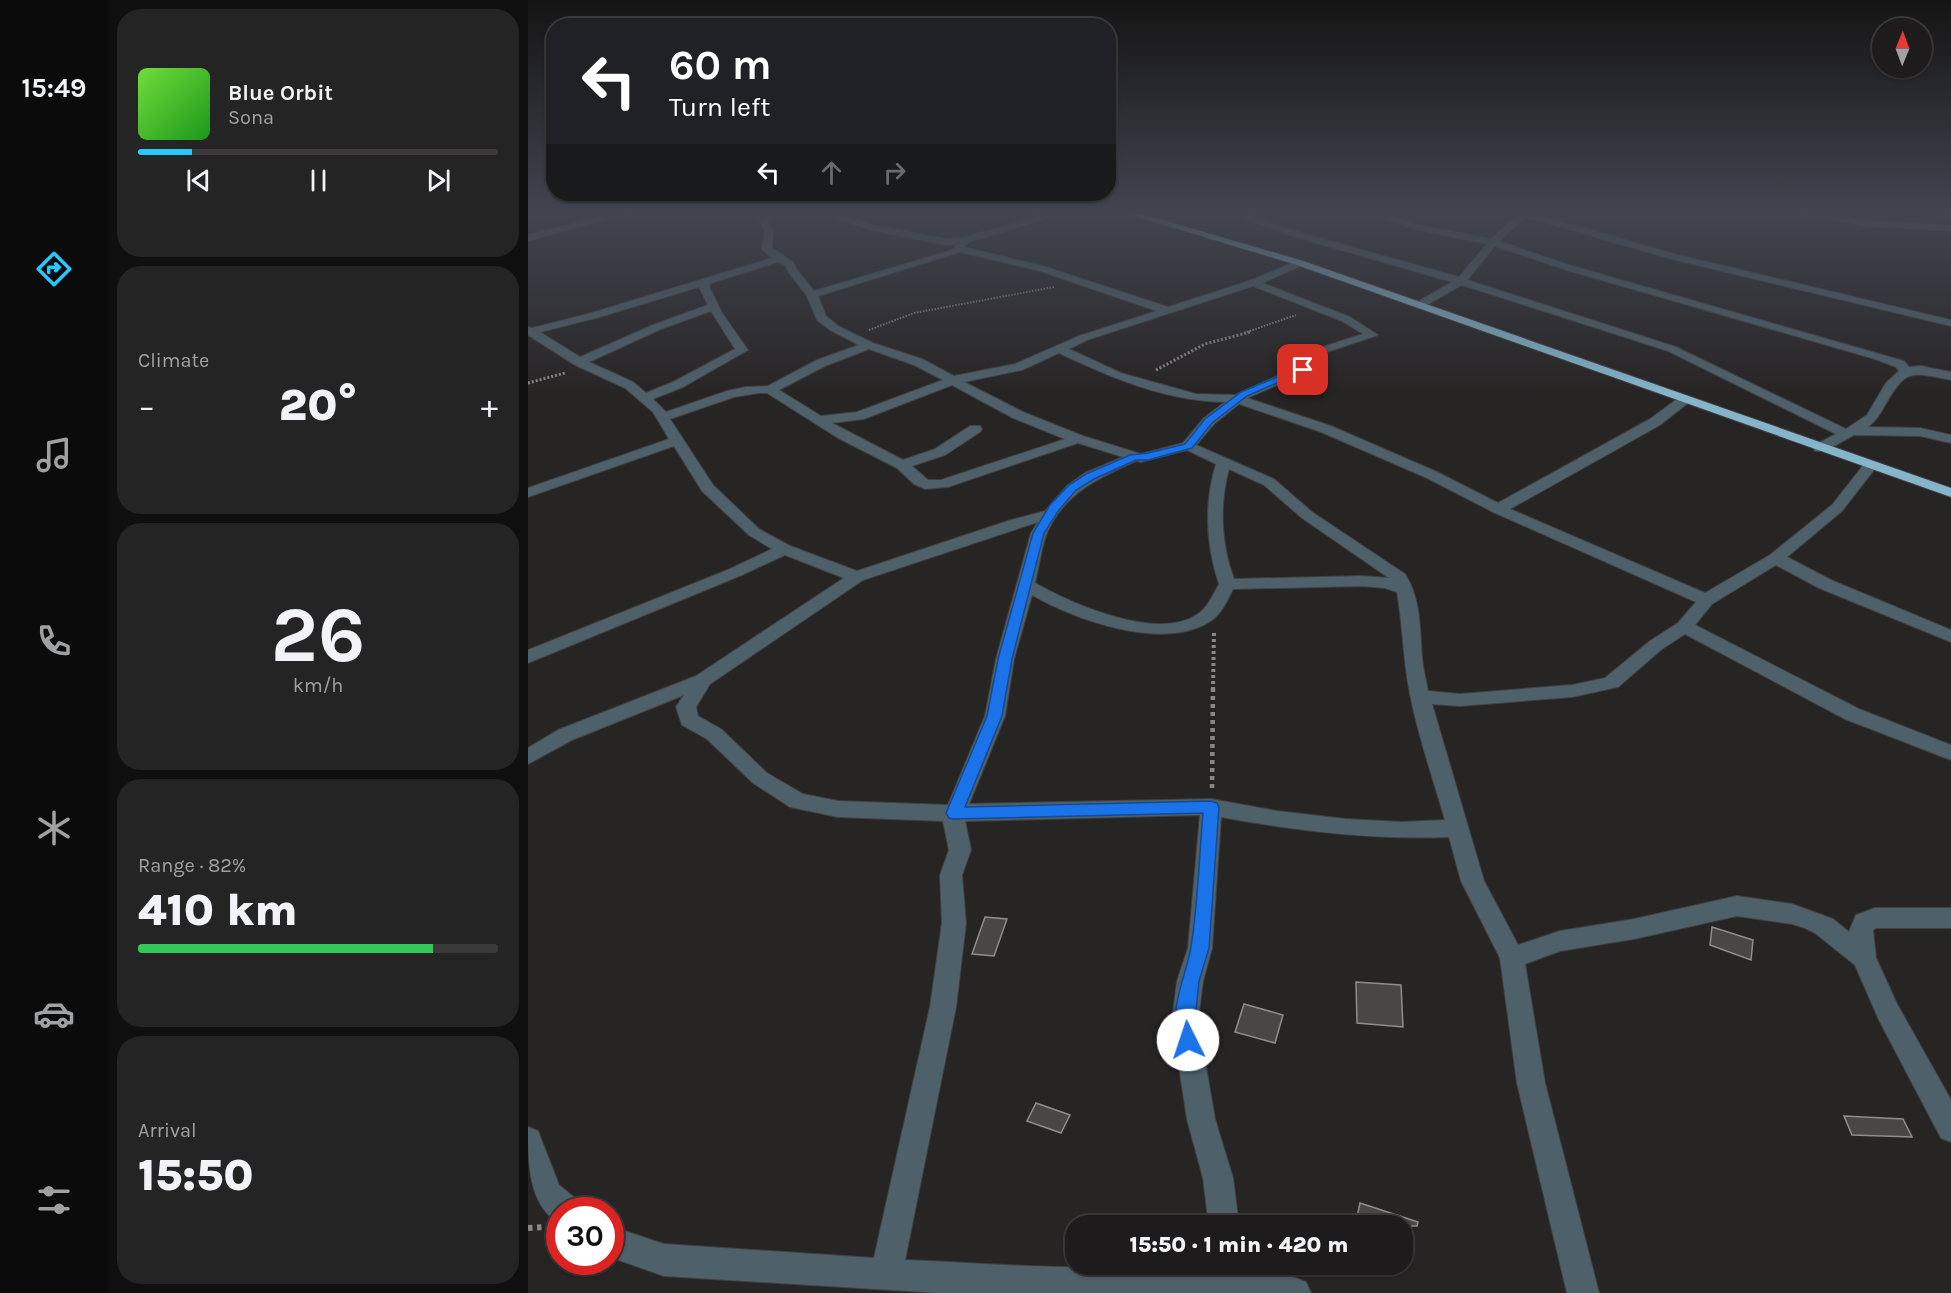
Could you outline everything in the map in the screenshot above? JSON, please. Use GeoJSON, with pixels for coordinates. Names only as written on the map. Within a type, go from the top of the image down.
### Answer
{"type":"FeatureCollection","features":[{"type":"Feature","properties":{"kind":"highway"},"geometry":{"type":"LineString","coordinates":[[1331,273],[1951,494]]}},
{"type":"Feature","properties":{"kind":"street"},"geometry":{"type":"LineString","coordinates":[[529,331],[732,273]]}},
{"type":"Feature","properties":{"kind":"street"},"geometry":{"type":"LineString","coordinates":[[794,273],[812,295],[821,318],[826,323],[869,345],[918,362],[1018,415],[1078,439],[1134,457],[1148,457],[1188,446],[1209,421],[1237,399],[1265,384],[1308,367],[1312,363],[1311,357],[1317,352],[1372,335],[1346,319],[1253,283]]}},
{"type":"Feature","properties":{"kind":"street"},"geometry":{"type":"LineString","coordinates":[[812,295],[833,286],[878,273]]}},
{"type":"Feature","properties":{"kind":"street"},"geometry":{"type":"LineString","coordinates":[[1055,273],[1169,311]]}},
{"type":"Feature","properties":{"kind":"street"},"geometry":{"type":"LineString","coordinates":[[818,420],[859,416],[954,380],[1018,367],[1090,335],[1169,311],[1276,273]]}},
{"type":"Feature","properties":{"kind":"street"},"geometry":{"type":"LineString","coordinates":[[1435,273],[1672,350],[1847,432],[1920,432],[1951,439]]}},
{"type":"Feature","properties":{"kind":"street"},"geometry":{"type":"LineString","coordinates":[[1421,304],[1461,281],[1467,273]]}},
{"type":"Feature","properties":{"kind":"street"},"geometry":{"type":"LineString","coordinates":[[1593,273],[1879,357],[1900,364],[1906,371]]}},
{"type":"Feature","properties":{"kind":"street"},"geometry":{"type":"LineString","coordinates":[[1743,273],[1951,323]]}},
{"type":"Feature","properties":{"kind":"street"},"geometry":{"type":"LineString","coordinates":[[644,398],[679,384],[742,350],[713,307],[704,286],[708,280]]}},
{"type":"Feature","properties":{"kind":"street"},"geometry":{"type":"LineString","coordinates":[[585,364],[657,327],[713,307]]}},
{"type":"Feature","properties":{"kind":"street"},"geometry":{"type":"LineString","coordinates":[[529,331],[585,364],[629,385],[644,398],[663,417],[707,488],[754,532],[784,549],[857,577]]}},
{"type":"Feature","properties":{"kind":"street"},"geometry":{"type":"LineString","coordinates":[[770,390],[821,363],[869,345]]}},
{"type":"Feature","properties":{"kind":"street"},"geometry":{"type":"LineString","coordinates":[[1060,349],[1117,376],[1195,398],[1237,399],[1326,429],[1432,475],[1498,509],[1706,600]]}},
{"type":"Feature","properties":{"kind":"street"},"geometry":{"type":"LineString","coordinates":[[1820,448],[1872,417],[1890,386],[1906,371],[1921,370],[1951,376]]}},
{"type":"Feature","properties":{"kind":"street"},"geometry":{"type":"LineString","coordinates":[[663,417],[745,390],[760,388],[770,390],[818,420],[902,465],[925,484],[943,484],[1078,439]]}},
{"type":"Feature","properties":{"kind":"street"},"geometry":{"type":"LineString","coordinates":[[1498,509],[1655,422],[1683,400]]}},
{"type":"Feature","properties":{"kind":"street"},"geometry":{"type":"LineString","coordinates":[[902,465],[940,452],[975,429]]}},
{"type":"Feature","properties":{"kind":"street"},"geometry":{"type":"LineString","coordinates":[[528,493],[676,441]]}},
{"type":"Feature","properties":{"kind":"street"},"geometry":{"type":"LineString","coordinates":[[1188,446],[1223,464],[1269,482],[1307,516],[1390,570],[1406,589],[1412,626],[1413,661],[1420,697],[1473,881],[1512,958],[1531,1083],[1583,1293]]}},
{"type":"Feature","properties":{"kind":"street"},"geometry":{"type":"LineString","coordinates":[[886,1275],[943,1007],[954,923],[951,875],[960,850],[953,824],[954,813],[995,716],[1005,659],[1039,533],[1050,514],[1072,488],[1090,476],[1134,457]]}},
{"type":"Feature","properties":{"kind":"street"},"geometry":{"type":"LineString","coordinates":[[1026,585],[1047,598],[1116,623],[1162,629],[1182,627],[1200,621],[1215,608],[1227,584],[1220,566],[1217,547],[1219,486],[1223,464]]}},
{"type":"Feature","properties":{"kind":"street"},"geometry":{"type":"LineString","coordinates":[[1420,697],[1460,700],[1572,692],[1611,683],[1656,645],[1684,627],[1706,600],[1776,558],[1837,508],[1870,466]]}},
{"type":"Feature","properties":{"kind":"street"},"geometry":{"type":"LineString","coordinates":[[528,757],[565,735],[703,680],[857,577],[1016,523],[1050,514]]}},
{"type":"Feature","properties":{"kind":"street"},"geometry":{"type":"LineString","coordinates":[[528,657],[736,572],[784,549]]}},
{"type":"Feature","properties":{"kind":"street"},"geometry":{"type":"LineString","coordinates":[[1776,558],[1825,584],[1951,636]]}},
{"type":"Feature","properties":{"kind":"street"},"geometry":{"type":"LineString","coordinates":[[1227,584],[1270,581],[1362,581],[1386,582],[1406,589]]}},
{"type":"Feature","properties":{"kind":"street"},"geometry":{"type":"LineString","coordinates":[[1684,627],[1852,714],[1951,753]]}},
{"type":"Feature","properties":{"kind":"street"},"geometry":{"type":"LineString","coordinates":[[703,680],[686,707],[689,720],[714,734],[760,778],[798,801],[838,809],[954,813],[1211,807],[1277,819],[1346,827],[1402,830],[1458,828]]}},
{"type":"Feature","properties":{"kind":"street"},"geometry":{"type":"LineString","coordinates":[[1211,807],[1200,948],[1190,981],[1185,1021],[1201,1119],[1218,1178],[1223,1215]]}},
{"type":"Feature","properties":{"kind":"street"},"geometry":{"type":"LineString","coordinates":[[1512,958],[1560,941],[1634,929],[1737,906],[1792,914],[1813,921],[1824,926],[1864,958]]}},
{"type":"Feature","properties":{"kind":"street"},"geometry":{"type":"LineString","coordinates":[[1951,918],[1875,918],[1864,922],[1861,930],[1864,958],[1888,1012],[1951,1128]]}},
{"type":"Feature","properties":{"kind":"street"},"geometry":{"type":"LineString","coordinates":[[528,1141],[550,1197]]}},
{"type":"Feature","properties":{"kind":"street"},"geometry":{"type":"LineString","coordinates":[[624,1246],[664,1260],[886,1275],[1088,1283],[1221,1279],[1295,1293]]}},
{"type":"Feature","properties":{"kind":"path"},"geometry":{"type":"LineString","coordinates":[[855,337],[882,323],[905,315],[946,305],[969,304],[1037,292],[1074,280]]}},
{"type":"Feature","properties":{"kind":"path"},"geometry":{"type":"LineString","coordinates":[[1137,380],[1205,344],[1267,327],[1316,307]]}},
{"type":"Feature","properties":{"kind":"path"},"geometry":{"type":"LineString","coordinates":[[528,383],[585,364]]}},
{"type":"Feature","properties":{"kind":"path"},"geometry":{"type":"LineString","coordinates":[[1211,807],[1215,608]]}},
{"type":"Feature","properties":{"kind":"building"},"geometry":{"type":"Polygon","coordinates":[[[985,917],[1007,919],[994,956],[972,954],[985,917]]]}},
{"type":"Feature","properties":{"kind":"building"},"geometry":{"type":"Polygon","coordinates":[[[1712,927],[1753,940],[1751,960],[1710,945],[1712,927]]]}},
{"type":"Feature","properties":{"kind":"building"},"geometry":{"type":"Polygon","coordinates":[[[1356,982],[1401,985],[1403,1027],[1357,1023],[1356,982]]]}},
{"type":"Feature","properties":{"kind":"building"},"geometry":{"type":"Polygon","coordinates":[[[1244,1004],[1283,1015],[1275,1043],[1235,1032],[1244,1004]]]}},
{"type":"Feature","properties":{"kind":"building"},"geometry":{"type":"Polygon","coordinates":[[[1036,1103],[1070,1115],[1061,1133],[1027,1121],[1036,1103]]]}},
{"type":"Feature","properties":{"kind":"building"},"geometry":{"type":"Polygon","coordinates":[[[1844,1116],[1903,1119],[1912,1137],[1852,1135],[1844,1116]]]}},
{"type":"Feature","properties":{"kind":"building"},"geometry":{"type":"Polygon","coordinates":[[[1360,1203],[1397,1215],[1357,1215],[1360,1203]]]}},
{"type":"Feature","properties":{"kind":"route"},"geometry":{"type":"LineString","coordinates":[[1188,1040],[1185,1021],[1190,981],[1200,948],[1211,807],[954,813],[995,716],[1005,659],[1039,533],[1054,508],[1072,488],[1090,476],[1134,457],[1148,457],[1188,446],[1209,421],[1244,394],[1303,370]]}}]}
